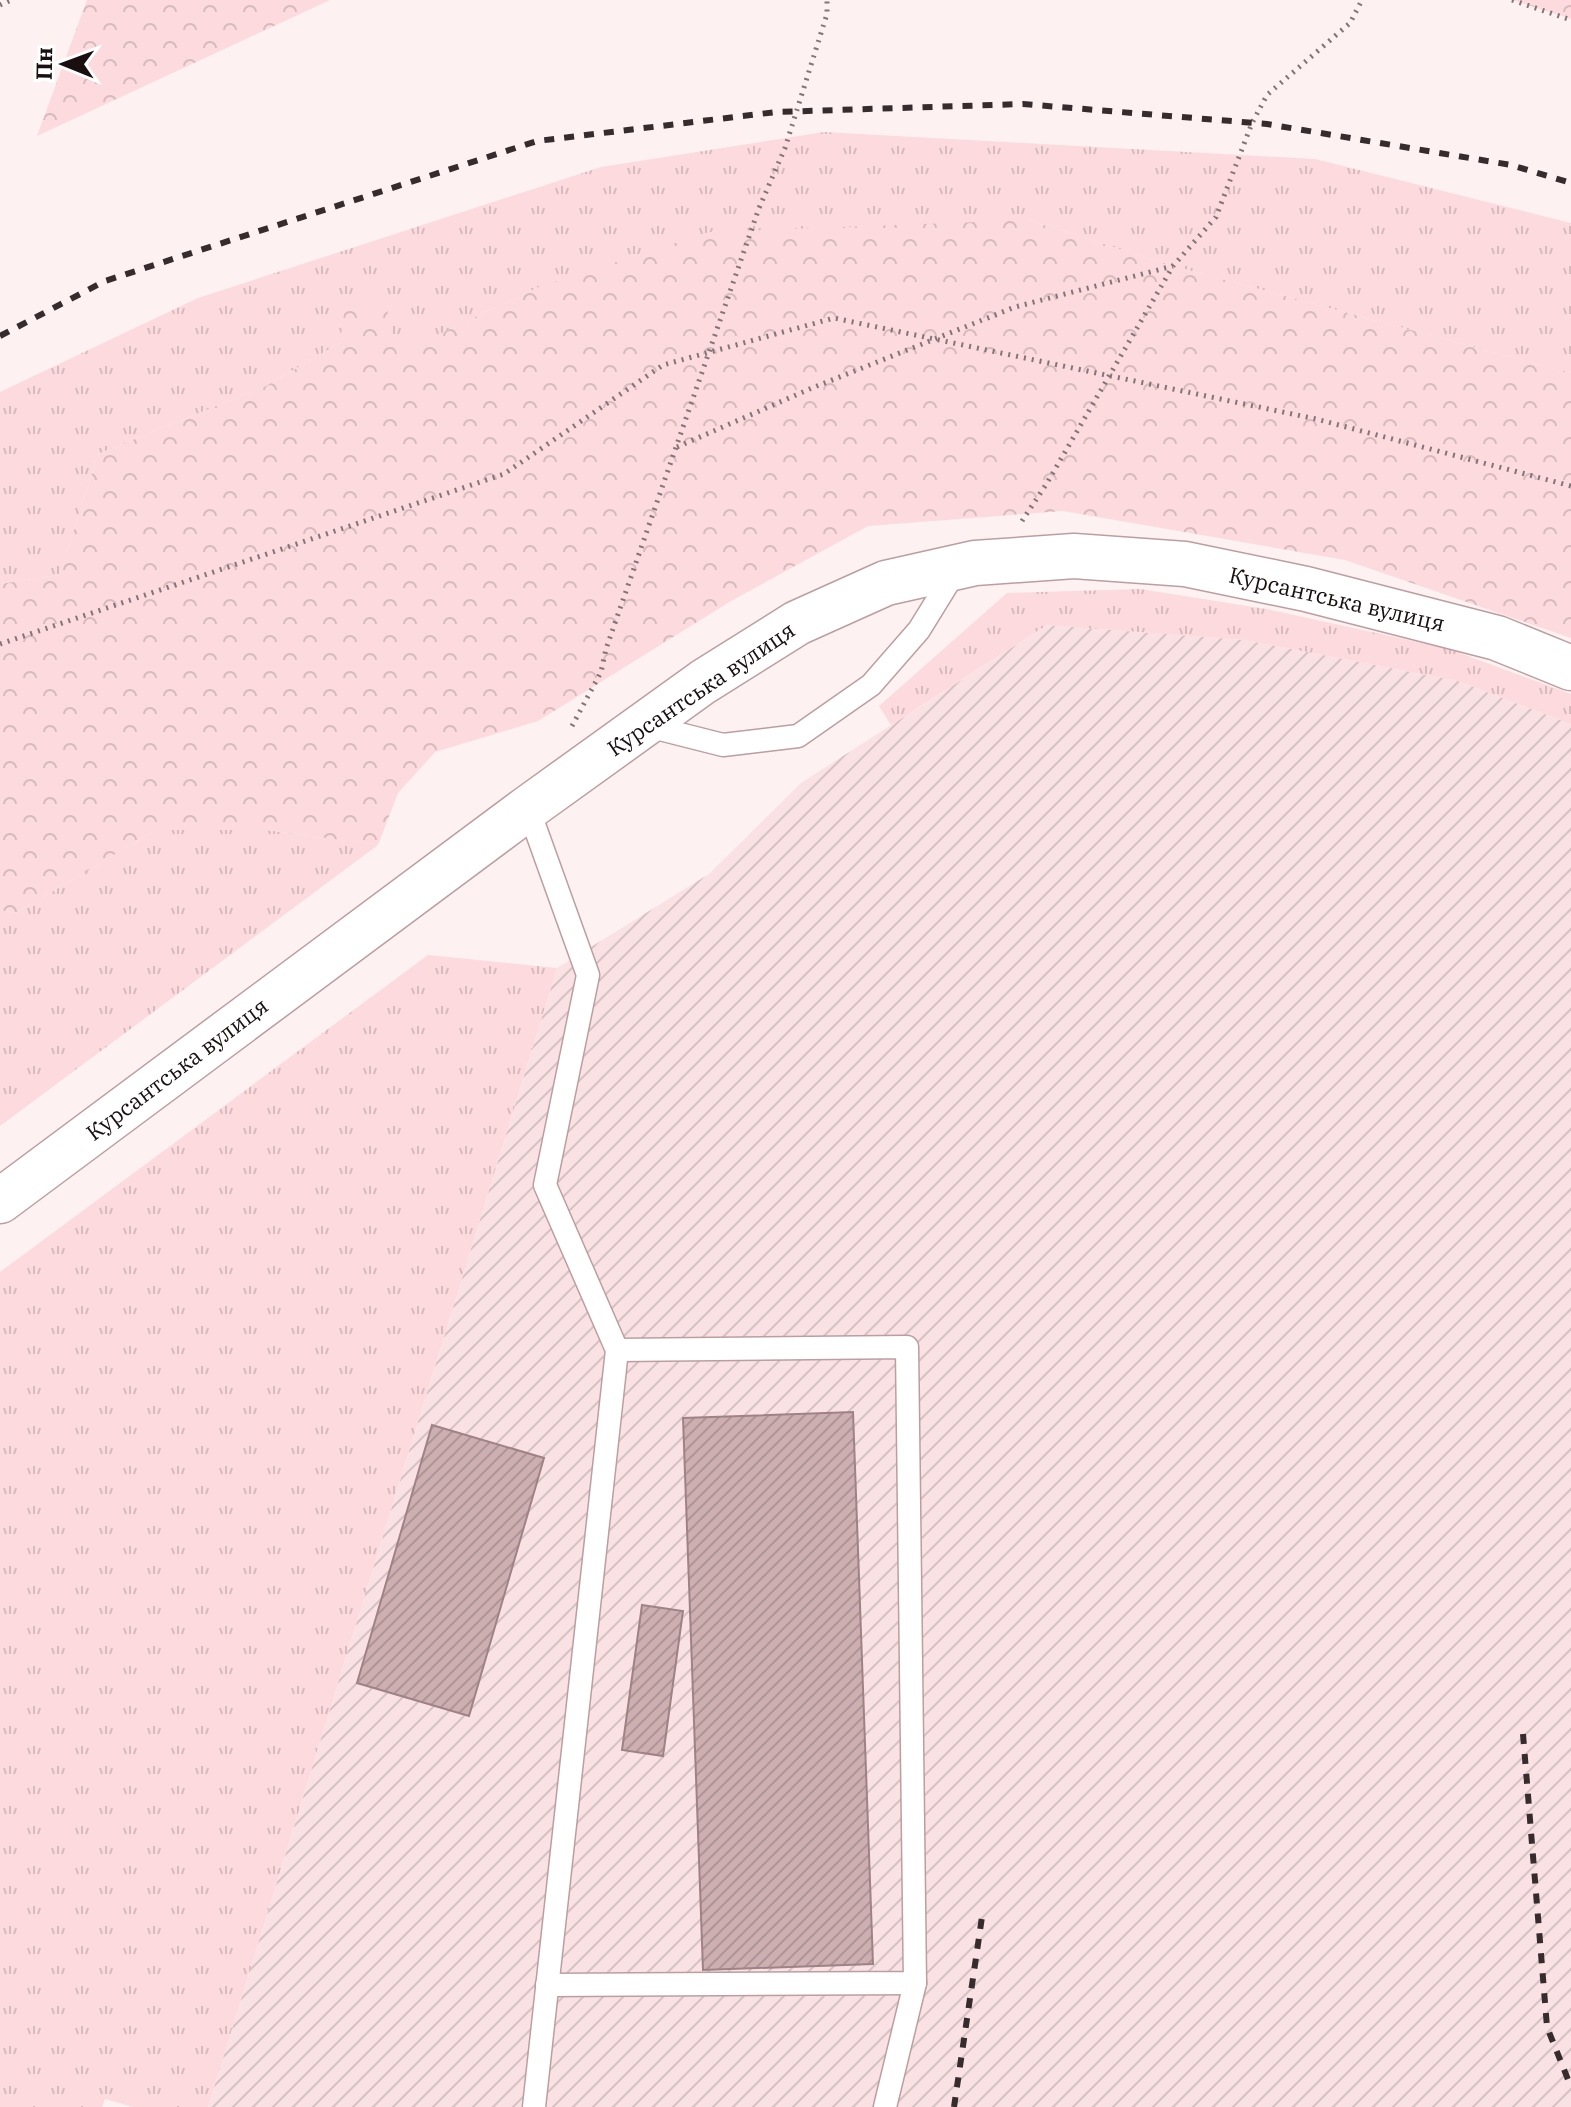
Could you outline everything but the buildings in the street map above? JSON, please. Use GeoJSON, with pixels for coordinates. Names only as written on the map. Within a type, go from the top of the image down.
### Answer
{"type":"FeatureCollection","features":[{"type":"Feature","properties":{"kind":"street","name":"Курсантська вулиця"},"geometry":{"type":"LineString","coordinates":[[0,1201],[528,808],[703,682],[797,623],[886,583],[977,564],[1074,556],[1185,564],[1306,589],[1497,638],[1571,668]]}},
{"type":"Feature","properties":{"kind":"lane"},"geometry":{"type":"LineString","coordinates":[[643,725],[723,745],[798,736],[871,685],[977,564]]}},
{"type":"Feature","properties":{"kind":"lane"},"geometry":{"type":"LineString","coordinates":[[528,808],[588,975],[545,1185],[617,1350],[534,2107]]}},
{"type":"Feature","properties":{"kind":"lane"},"geometry":{"type":"LineString","coordinates":[[617,1350],[907,1347],[915,1983],[885,2107]]}},
{"type":"Feature","properties":{"kind":"lane"},"geometry":{"type":"LineString","coordinates":[[547,1985],[915,1983]]}},
{"type":"Feature","properties":{"kind":"path"},"geometry":{"type":"LineString","coordinates":[[0,5],[11,0]]}},
{"type":"Feature","properties":{"kind":"path"},"geometry":{"type":"LineString","coordinates":[[568,734],[601,672],[606,649],[759,208],[785,148],[827,14],[827,0]]}},
{"type":"Feature","properties":{"kind":"path"},"geometry":{"type":"LineString","coordinates":[[977,564],[1047,483],[1173,266],[1216,217],[1252,123],[1267,95],[1350,23],[1362,0]]}},
{"type":"Feature","properties":{"kind":"path"},"geometry":{"type":"LineString","coordinates":[[1512,0],[1571,20]]}},
{"type":"Feature","properties":{"kind":"path"},"geometry":{"type":"LineString","coordinates":[[676,448],[812,388],[1015,307],[1173,266]]}},
{"type":"Feature","properties":{"kind":"path"},"geometry":{"type":"LineString","coordinates":[[0,644],[504,474],[663,365],[834,318],[1316,419],[1571,486]]}},
{"type":"Feature","properties":{"kind":"shaded area"},"geometry":{"type":"Polygon","coordinates":[[[1047,625],[1245,640],[1458,681],[1571,724],[1571,2107],[208,2107],[557,968],[709,874],[801,783],[1047,625]]]}},
{"type":"Feature","properties":{"kind":"green space"},"geometry":{"type":"Polygon","coordinates":[[[87,0],[330,0],[37,136],[87,0]]]}},
{"type":"Feature","properties":{"kind":"green space"},"geometry":{"type":"Polygon","coordinates":[[[1512,0],[1571,0],[1571,19],[1512,0]]]}},
{"type":"Feature","properties":{"kind":"green space"},"geometry":{"type":"Polygon","coordinates":[[[824,132],[1315,159],[1571,223],[1571,373],[1173,266],[1028,220],[539,287],[396,355],[346,306],[340,343],[266,386],[98,454],[60,575],[0,584],[0,392],[198,298],[601,167],[824,132]]]}},
{"type":"Feature","properties":{"kind":"green space"},"geometry":{"type":"Polygon","coordinates":[[[1028,220],[1173,266],[1571,373],[1571,638],[1345,560],[1063,511],[868,526],[731,601],[538,721],[435,752],[398,793],[378,845],[266,830],[156,830],[16,913],[0,910],[0,584],[60,575],[98,454],[266,386],[340,343],[345,306],[386,305],[397,354],[539,287],[709,232],[1028,220]]]}},
{"type":"Feature","properties":{"kind":"green space"},"geometry":{"type":"Polygon","coordinates":[[[1140,589],[1266,609],[1449,649],[1571,694],[1571,724],[1458,681],[1245,640],[1047,625],[891,725],[879,706],[1007,593],[1140,589]]]}},
{"type":"Feature","properties":{"kind":"green space"},"geometry":{"type":"Polygon","coordinates":[[[156,830],[266,830],[378,845],[0,1126],[0,910],[16,913],[156,830]]]}},
{"type":"Feature","properties":{"kind":"green space"},"geometry":{"type":"Polygon","coordinates":[[[428,955],[557,968],[208,2107],[133,2107],[105,2099],[102,2107],[0,2107],[0,1272],[428,955]]]}},
{"type":"Feature","properties":{"kind":"railway"},"geometry":{"type":"LineString","coordinates":[[0,336],[105,281],[537,141],[776,112],[1023,104],[1267,124],[1511,165],[1571,183]]}},
{"type":"Feature","properties":{"kind":"railway"},"geometry":{"type":"LineString","coordinates":[[1523,1734],[1547,2027],[1571,2087]]}},
{"type":"Feature","properties":{"kind":"railway"},"geometry":{"type":"LineString","coordinates":[[954,2107],[982,1917]]}}]}
